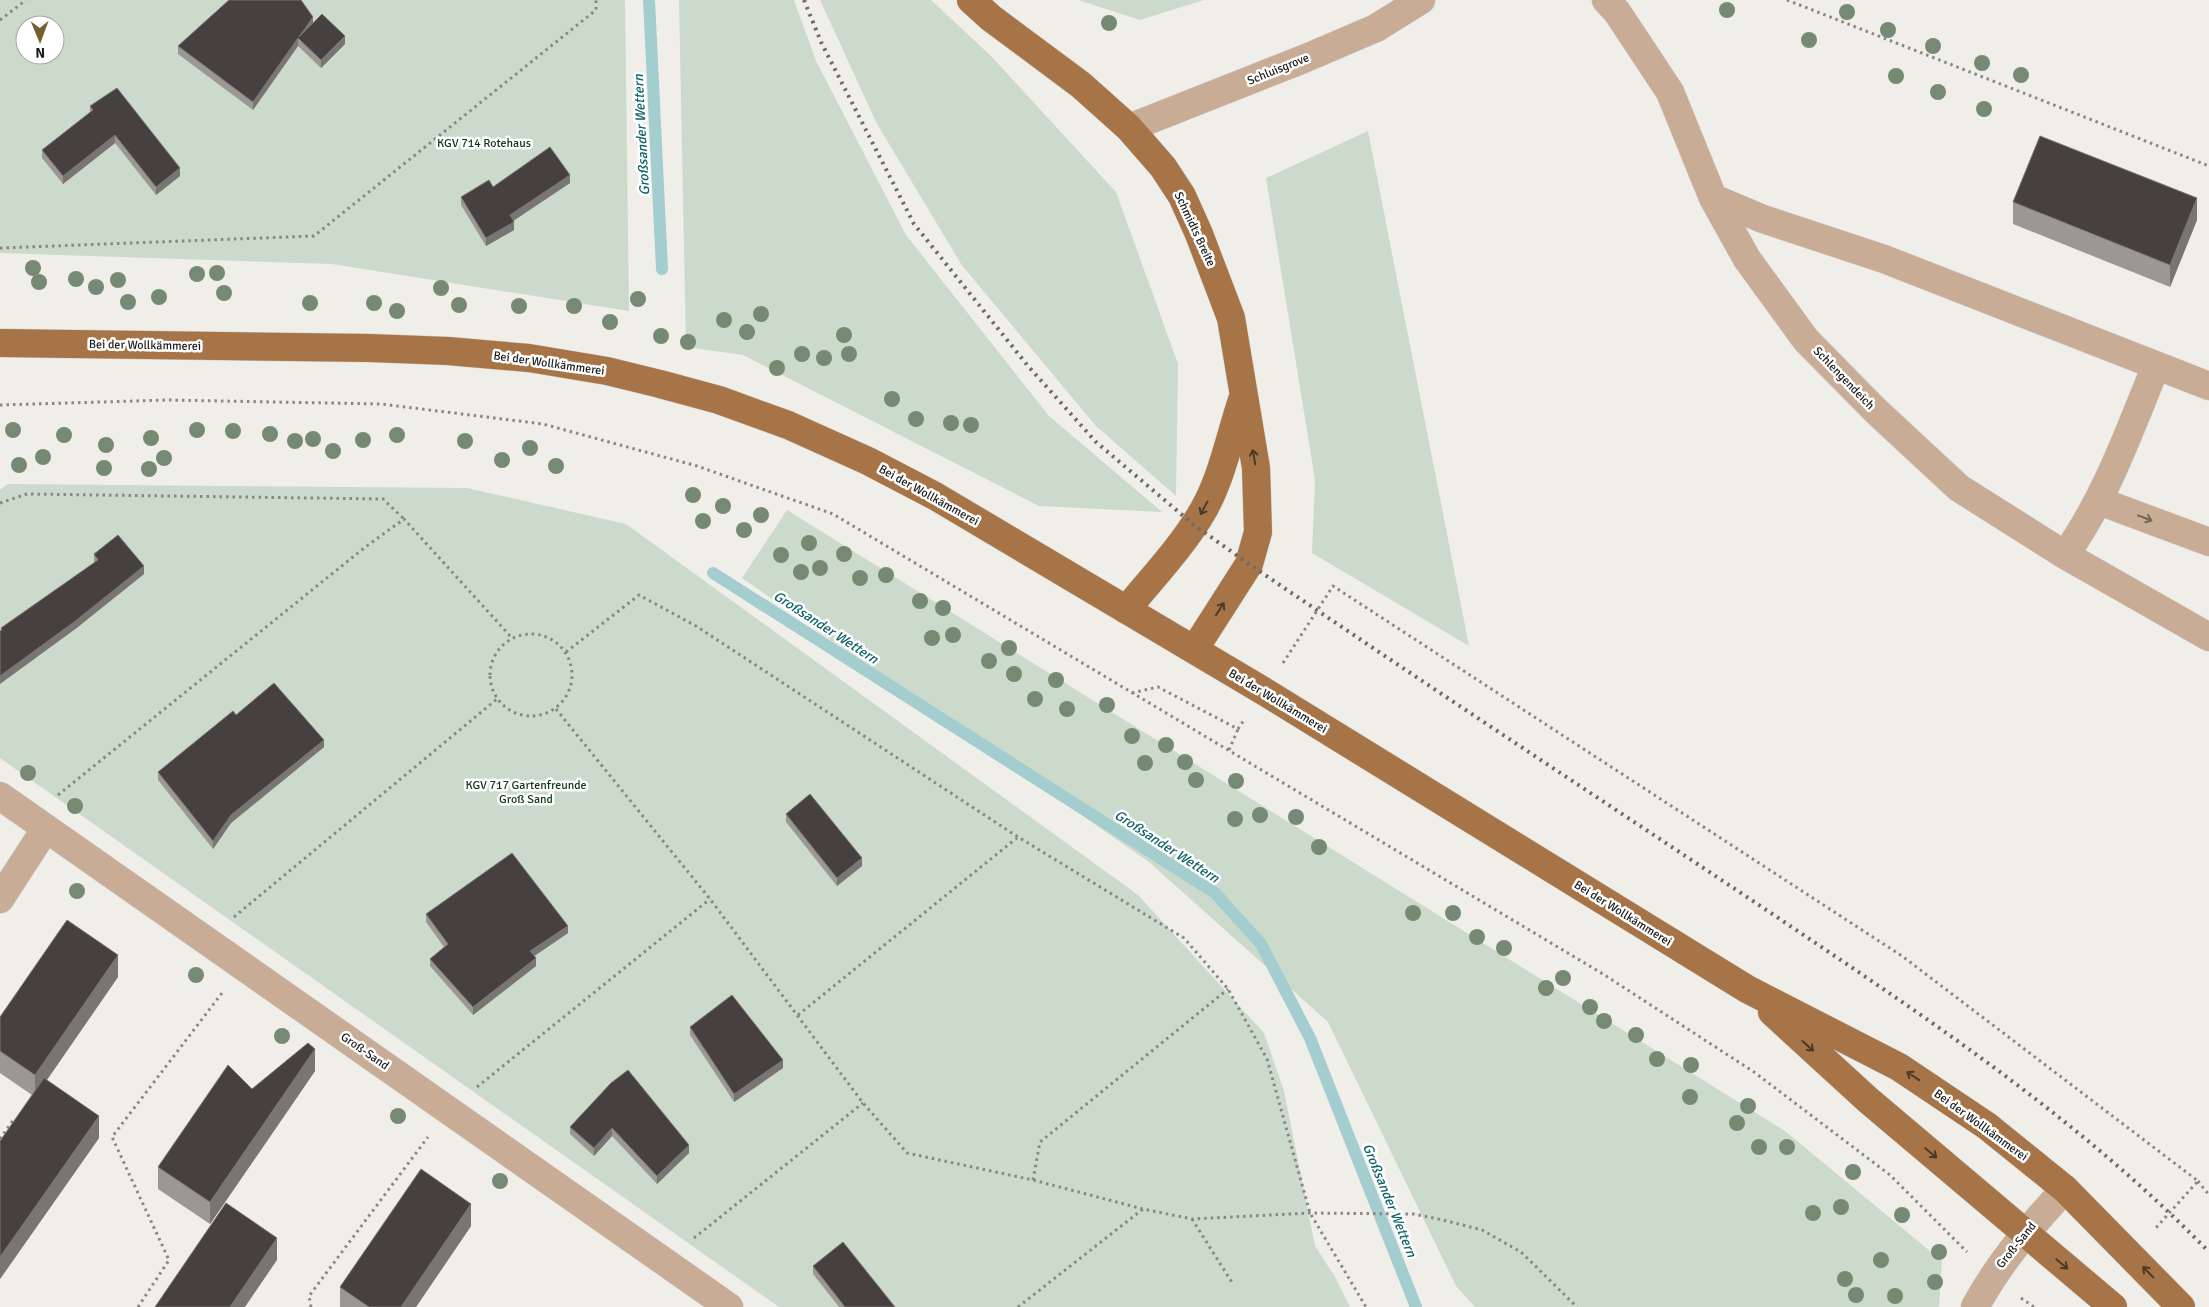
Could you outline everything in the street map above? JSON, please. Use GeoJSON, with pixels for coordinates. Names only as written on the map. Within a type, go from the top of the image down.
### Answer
{"type":"FeatureCollection","features":[{"type":"Feature","properties":{"kind":"main road","name":"Schmidts Breite"},"geometry":{"type":"LineString","coordinates":[[971,0],[991,18],[1081,85],[1129,128],[1168,175],[1182,196],[1199,234],[1231,318],[1256,468],[1258,532],[1249,564],[1194,650]]}},
{"type":"Feature","properties":{"kind":"main road","name":"Bei der Wollkämmerei"},"geometry":{"type":"LineString","coordinates":[[0,343],[448,351],[529,358],[607,371],[660,384],[719,400],[788,425],[868,461],[935,496],[1271,696],[1747,989],[1899,1066],[1987,1126],[2065,1189],[2181,1307]]}},
{"type":"Feature","properties":{"kind":"main road","name":"Schmidts Breite"},"geometry":{"type":"LineString","coordinates":[[1126,610],[1205,508],[1243,396]]}},
{"type":"Feature","properties":{"kind":"main road","name":"Bei der Wollkämmerei"},"geometry":{"type":"LineString","coordinates":[[1747,989],[1868,1100],[2113,1307]]}},
{"type":"Feature","properties":{"kind":"street","name":"Schluisgrove"},"geometry":{"type":"LineString","coordinates":[[1129,128],[1376,28],[1421,0]]}},
{"type":"Feature","properties":{"kind":"street","name":"Schlengendeich"},"geometry":{"type":"LineString","coordinates":[[1606,0],[1617,12],[1670,92],[1713,198],[1747,259],[1806,340],[1876,411],[1959,488],[2065,555],[2209,637]]}},
{"type":"Feature","properties":{"kind":"street"},"geometry":{"type":"LineString","coordinates":[[1713,198],[1763,218],[1884,259],[2209,386]]}},
{"type":"Feature","properties":{"kind":"street"},"geometry":{"type":"LineString","coordinates":[[2065,555],[2085,527],[2099,501],[2156,366]]}},
{"type":"Feature","properties":{"kind":"street"},"geometry":{"type":"LineString","coordinates":[[2099,501],[2209,542]]}},
{"type":"Feature","properties":{"kind":"street","name":"Groß-Sand"},"geometry":{"type":"LineString","coordinates":[[0,796],[729,1307]]}},
{"type":"Feature","properties":{"kind":"street"},"geometry":{"type":"LineString","coordinates":[[0,899],[39,824]]}},
{"type":"Feature","properties":{"kind":"street","name":"Groß-Sand"},"geometry":{"type":"LineString","coordinates":[[1975,1307],[1991,1276],[2025,1233],[2065,1189]]}},
{"type":"Feature","properties":{"kind":"path"},"geometry":{"type":"LineString","coordinates":[[0,20],[26,0]]}},
{"type":"Feature","properties":{"kind":"path"},"geometry":{"type":"LineString","coordinates":[[0,248],[314,236],[596,10],[596,0]]}},
{"type":"Feature","properties":{"kind":"path"},"geometry":{"type":"LineString","coordinates":[[1787,0],[2209,166]]}},
{"type":"Feature","properties":{"kind":"path"},"geometry":{"type":"LineString","coordinates":[[0,405],[168,400],[381,404],[543,424],[697,466],[833,514],[1603,974],[1754,1072],[1890,1175],[1991,1276],[2034,1307]]}},
{"type":"Feature","properties":{"kind":"path"},"geometry":{"type":"LineString","coordinates":[[0,503],[28,494],[383,499],[404,519],[512,638]]}},
{"type":"Feature","properties":{"kind":"path"},"geometry":{"type":"LineString","coordinates":[[39,824],[65,788],[364,548],[404,519]]}},
{"type":"Feature","properties":{"kind":"path"},"geometry":{"type":"LineString","coordinates":[[1333,586],[1902,956],[2198,1181],[2209,1195]]}},
{"type":"Feature","properties":{"kind":"path"},"geometry":{"type":"LineString","coordinates":[[566,652],[639,595],[696,626],[1018,836],[1184,938],[1228,989],[1267,1059],[1310,1213],[1366,1307]]}},
{"type":"Feature","properties":{"kind":"path"},"geometry":{"type":"LineString","coordinates":[[531,634],[551,638],[566,652],[573,671],[568,694],[556,709],[536,716],[514,713],[497,699],[491,685],[490,669],[497,652],[512,638],[531,634]]}},
{"type":"Feature","properties":{"kind":"path"},"geometry":{"type":"LineString","coordinates":[[206,941],[497,699]]}},
{"type":"Feature","properties":{"kind":"path"},"geometry":{"type":"LineString","coordinates":[[556,709],[710,899],[863,1103],[907,1154],[1033,1180],[1143,1209],[1192,1219],[1310,1213],[1414,1214],[1482,1230],[1521,1252],[1577,1307]]}},
{"type":"Feature","properties":{"kind":"path"},"geometry":{"type":"LineString","coordinates":[[1229,750],[1238,729]]}},
{"type":"Feature","properties":{"kind":"path"},"geometry":{"type":"LineString","coordinates":[[798,1015],[1018,836]]}},
{"type":"Feature","properties":{"kind":"path"},"geometry":{"type":"LineString","coordinates":[[311,1307],[309,1296],[448,1110],[710,899]]}},
{"type":"Feature","properties":{"kind":"path"},"geometry":{"type":"LineString","coordinates":[[138,1307],[169,1260],[112,1137],[242,966]]}},
{"type":"Feature","properties":{"kind":"path"},"geometry":{"type":"LineString","coordinates":[[1033,1180],[1040,1142],[1228,989]]}},
{"type":"Feature","properties":{"kind":"path"},"geometry":{"type":"LineString","coordinates":[[665,1262],[863,1103]]}},
{"type":"Feature","properties":{"kind":"path"},"geometry":{"type":"LineString","coordinates":[[0,1139],[14,1119],[20,1123]]}},
{"type":"Feature","properties":{"kind":"path"},"geometry":{"type":"LineString","coordinates":[[2131,1255],[2198,1181]]}},
{"type":"Feature","properties":{"kind":"path"},"geometry":{"type":"LineString","coordinates":[[1018,1307],[1143,1209]]}},
{"type":"Feature","properties":{"kind":"path"},"geometry":{"type":"LineString","coordinates":[[1192,1219],[1233,1284]]}},
{"type":"Feature","properties":{"kind":"green space","name":"KGV 714 Rotehaus"},"geometry":{"type":"Polygon","coordinates":[[[0,0],[625,0],[629,311],[332,264],[0,253],[0,0]]]}},
{"type":"Feature","properties":{"kind":"green space"},"geometry":{"type":"Polygon","coordinates":[[[679,0],[794,0],[816,61],[906,235],[1049,416],[1162,512],[1039,506],[743,355],[686,347],[679,0]]]}},
{"type":"Feature","properties":{"kind":"green space"},"geometry":{"type":"Polygon","coordinates":[[[820,0],[931,0],[991,56],[1116,192],[1178,364],[1176,496],[1096,426],[961,264],[877,124],[820,0]]]}},
{"type":"Feature","properties":{"kind":"green space"},"geometry":{"type":"Polygon","coordinates":[[[1078,0],[1204,0],[1140,20],[1078,0]]]}},
{"type":"Feature","properties":{"kind":"green space"},"geometry":{"type":"Polygon","coordinates":[[[1368,131],[1469,646],[1312,553],[1315,480],[1266,178],[1368,131]]]}},
{"type":"Feature","properties":{"kind":"green space","name":"KGV 717 Gartenfreunde Groß Sand"},"geometry":{"type":"Polygon","coordinates":[[[8,484],[467,488],[626,524],[1138,895],[1264,1033],[1284,1091],[1315,1246],[1334,1275],[1350,1307],[779,1307],[0,758],[0,490],[8,484]]]}},
{"type":"Feature","properties":{"kind":"green space"},"geometry":{"type":"Polygon","coordinates":[[[787,510],[1785,1131],[1942,1261],[1939,1307],[1475,1307],[1456,1286],[1328,1022],[1149,862],[742,578],[787,510]]]}},
{"type":"Feature","properties":{"kind":"building"},"geometry":{"type":"Polygon","coordinates":[[[229,0],[301,0],[313,17],[299,37],[322,14],[345,36],[321,60],[298,38],[253,102],[178,46],[229,0]]]}},
{"type":"Feature","properties":{"kind":"building"},"geometry":{"type":"Polygon","coordinates":[[[117,88],[180,168],[156,187],[115,135],[63,176],[42,150],[93,110],[90,106],[117,88]]]}},
{"type":"Feature","properties":{"kind":"building"},"geometry":{"type":"Polygon","coordinates":[[[2040,136],[2197,198],[2170,265],[2013,202],[2040,136]]]}},
{"type":"Feature","properties":{"kind":"building"},"geometry":{"type":"Polygon","coordinates":[[[550,147],[570,175],[510,215],[514,222],[486,238],[461,197],[489,180],[493,187],[550,147]]]}},
{"type":"Feature","properties":{"kind":"building"},"geometry":{"type":"Polygon","coordinates":[[[118,535],[144,566],[74,622],[0,676],[1,628],[98,560],[94,554],[118,535]]]}},
{"type":"Feature","properties":{"kind":"building"},"geometry":{"type":"Polygon","coordinates":[[[274,683],[324,740],[231,815],[213,841],[158,772],[233,711],[236,715],[274,683]]]}},
{"type":"Feature","properties":{"kind":"building"},"geometry":{"type":"Polygon","coordinates":[[[810,794],[862,858],[837,878],[786,814],[810,794]]]}},
{"type":"Feature","properties":{"kind":"building"},"geometry":{"type":"Polygon","coordinates":[[[512,853],[568,926],[530,951],[536,958],[473,1007],[430,959],[448,944],[426,914],[512,853]]]}},
{"type":"Feature","properties":{"kind":"building"},"geometry":{"type":"Polygon","coordinates":[[[67,920],[118,955],[35,1075],[0,1051],[0,1017],[67,920]]]}},
{"type":"Feature","properties":{"kind":"building"},"geometry":{"type":"Polygon","coordinates":[[[732,995],[783,1060],[734,1094],[690,1027],[732,995]]]}},
{"type":"Feature","properties":{"kind":"building"},"geometry":{"type":"Polygon","coordinates":[[[308,1043],[315,1049],[210,1202],[158,1167],[228,1065],[252,1089],[308,1043]]]}},
{"type":"Feature","properties":{"kind":"building"},"geometry":{"type":"Polygon","coordinates":[[[628,1070],[689,1145],[657,1176],[612,1128],[594,1148],[570,1127],[611,1083],[628,1070]]]}},
{"type":"Feature","properties":{"kind":"building"},"geometry":{"type":"Polygon","coordinates":[[[44,1078],[99,1116],[0,1257],[0,1141],[44,1078]]]}},
{"type":"Feature","properties":{"kind":"building"},"geometry":{"type":"Polygon","coordinates":[[[421,1169],[471,1204],[401,1307],[369,1307],[340,1287],[421,1169]]]}},
{"type":"Feature","properties":{"kind":"building"},"geometry":{"type":"Polygon","coordinates":[[[226,1203],[277,1238],[230,1307],[155,1307],[226,1203]]]}},
{"type":"Feature","properties":{"kind":"building"},"geometry":{"type":"Polygon","coordinates":[[[843,1242],[895,1307],[845,1307],[813,1266],[843,1242]]]}},
{"type":"Feature","properties":{"kind":"waterway","name":"Großsander Wettern"},"geometry":{"type":"LineString","coordinates":[[649,0],[662,269]]}},
{"type":"Feature","properties":{"kind":"waterway","name":"Großsander Wettern"},"geometry":{"type":"LineString","coordinates":[[713,573],[1215,893],[1261,944],[1310,1038],[1416,1307]]}},
{"type":"Feature","properties":{"kind":"railway"},"geometry":{"type":"LineString","coordinates":[[804,0],[821,42],[914,224],[1028,366],[1096,442],[1194,525],[1249,564],[1813,941],[1990,1065],[2104,1154],[2209,1252]]}}]}
